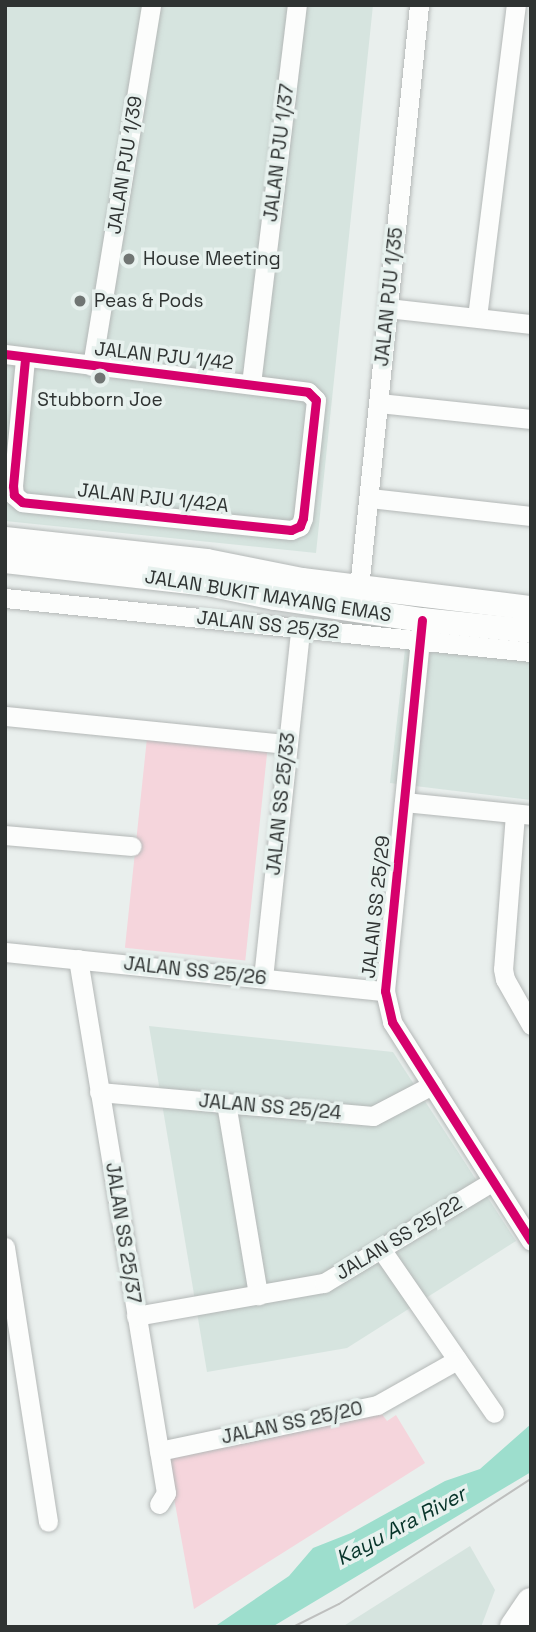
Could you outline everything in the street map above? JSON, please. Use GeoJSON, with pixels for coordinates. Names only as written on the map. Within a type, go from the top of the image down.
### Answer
{"type":"FeatureCollection","features":[{"type":"Feature","properties":{"kind":"highway"},"geometry":{"type":"LineString","coordinates":[[515,1627],[531,1603]]}},
{"type":"Feature","properties":{"kind":"main road","name":"JALAN BUKIT MAYANG EMAS"},"geometry":{"type":"LineString","coordinates":[[5,539],[207,561],[359,588],[531,608]]}},
{"type":"Feature","properties":{"kind":"main road","name":"JALAN BUKIT MAYANG EMAS"},"geometry":{"type":"LineString","coordinates":[[5,561],[208,584],[421,630],[531,631]]}},
{"type":"Feature","properties":{"kind":"street","name":"JALAN PJU 1/39"},"geometry":{"type":"LineString","coordinates":[[92,366],[151,5]]}},
{"type":"Feature","properties":{"kind":"street","name":"JALAN PJU 1/37"},"geometry":{"type":"LineString","coordinates":[[251,384],[297,5]]}},
{"type":"Feature","properties":{"kind":"street","name":"JALAN PJU 1/35"},"geometry":{"type":"LineString","coordinates":[[359,588],[418,5]]}},
{"type":"Feature","properties":{"kind":"street"},"geometry":{"type":"LineString","coordinates":[[477,317],[516,5]]}},
{"type":"Feature","properties":{"kind":"street"},"geometry":{"type":"LineString","coordinates":[[388,308],[531,324]]}},
{"type":"Feature","properties":{"kind":"street","name":"JALAN PJU 1/42"},"geometry":{"type":"LineString","coordinates":[[15,356],[299,389],[316,400]]}},
{"type":"Feature","properties":{"kind":"street","name":"JALAN PJU 1/42A"},"geometry":{"type":"LineString","coordinates":[[15,356],[13,486],[14,495],[22,502],[291,530],[300,526],[303,518],[316,400]]}},
{"type":"Feature","properties":{"kind":"street"},"geometry":{"type":"LineString","coordinates":[[379,403],[531,419]]}},
{"type":"Feature","properties":{"kind":"street"},"geometry":{"type":"LineString","coordinates":[[370,498],[531,516]]}},
{"type":"Feature","properties":{"kind":"street","name":"JALAN SS 25/32"},"geometry":{"type":"LineString","coordinates":[[5,598],[300,629],[421,630],[531,652]]}},
{"type":"Feature","properties":{"kind":"street","name":"JALAN SS 25/33"},"geometry":{"type":"LineString","coordinates":[[263,978],[300,629]]}},
{"type":"Feature","properties":{"kind":"street","name":"JALAN SS 25/29"},"geometry":{"type":"LineString","coordinates":[[421,630],[385,991],[392,1021],[531,1241]]}},
{"type":"Feature","properties":{"kind":"street"},"geometry":{"type":"LineString","coordinates":[[5,716],[288,744]]}},
{"type":"Feature","properties":{"kind":"street"},"geometry":{"type":"LineString","coordinates":[[404,802],[523,815],[503,969],[505,979],[531,1024]]}},
{"type":"Feature","properties":{"kind":"street"},"geometry":{"type":"LineString","coordinates":[[5,835],[132,846]]}},
{"type":"Feature","properties":{"kind":"street","name":"JALAN SS 25/26"},"geometry":{"type":"LineString","coordinates":[[5,952],[385,991]]}},
{"type":"Feature","properties":{"kind":"street","name":"JALAN SS 25/37"},"geometry":{"type":"LineString","coordinates":[[78,959],[166,1493],[159,1504]]}},
{"type":"Feature","properties":{"kind":"street","name":"JALAN SS 25/24"},"geometry":{"type":"LineString","coordinates":[[100,1092],[373,1116],[432,1085]]}},
{"type":"Feature","properties":{"kind":"street"},"geometry":{"type":"LineString","coordinates":[[226,1103],[258,1295]]}},
{"type":"Feature","properties":{"kind":"street","name":"JALAN SS 25/22"},"geometry":{"type":"LineString","coordinates":[[136,1315],[324,1283],[493,1181]]}},
{"type":"Feature","properties":{"kind":"street"},"geometry":{"type":"LineString","coordinates":[[5,1247],[48,1522]]}},
{"type":"Feature","properties":{"kind":"street"},"geometry":{"type":"LineString","coordinates":[[381,1249],[494,1413]]}},
{"type":"Feature","properties":{"kind":"street","name":"JALAN SS 25/20"},"geometry":{"type":"LineString","coordinates":[[159,1451],[377,1405],[457,1360]]}},
{"type":"Feature","properties":{"kind":"shaded area"},"geometry":{"type":"Polygon","coordinates":[[[5,5],[373,5],[316,553],[5,521],[5,5]]]}},
{"type":"Feature","properties":{"kind":"shaded area"},"geometry":{"type":"Polygon","coordinates":[[[408,622],[531,637],[531,800],[390,783],[408,622]]]}},
{"type":"Feature","properties":{"kind":"shaded area"},"geometry":{"type":"Polygon","coordinates":[[[147,738],[267,751],[245,960],[125,948],[147,738]]]}},
{"type":"Feature","properties":{"kind":"shaded area"},"geometry":{"type":"Polygon","coordinates":[[[149,1026],[393,1052],[516,1241],[347,1348],[207,1372],[149,1026]]]}},
{"type":"Feature","properties":{"kind":"shaded area"},"geometry":{"type":"Polygon","coordinates":[[[379,1410],[387,1421],[396,1415],[425,1463],[194,1609],[167,1459],[379,1410]]]}},
{"type":"Feature","properties":{"kind":"shaded area"},"geometry":{"type":"Polygon","coordinates":[[[470,1546],[495,1590],[481,1627],[342,1627],[470,1546]]]}},
{"type":"Feature","properties":{"kind":"water","name":"Kayu Ara River"},"geometry":{"type":"Polygon","coordinates":[[[531,1424],[531,1472],[272,1627],[214,1627],[289,1576],[313,1548],[351,1533],[445,1481],[480,1469],[531,1424]]]}},
{"type":"Feature","properties":{"kind":"tram line"},"geometry":{"type":"LineString","coordinates":[[293,1627],[339,1604],[531,1479]]}},
{"type":"Feature","properties":{"kind":"cycle path"},"geometry":{"type":"LineString","coordinates":[[5,354],[308,392],[316,400],[300,526],[291,530],[22,502],[14,495],[13,486],[25,358]]}},
{"type":"Feature","properties":{"kind":"cycle path"},"geometry":{"type":"LineString","coordinates":[[422,620],[385,991],[392,1022],[531,1241]]}},
{"type":"Feature","properties":{"kind":"place","name":"House Meeting"},"geometry":{"type":"Point","coordinates":[129,259]}},
{"type":"Feature","properties":{"kind":"place","name":"Peas & Pods"},"geometry":{"type":"Point","coordinates":[80,301]}},
{"type":"Feature","properties":{"kind":"place","name":"Stubborn Joe"},"geometry":{"type":"Point","coordinates":[100,378]}}]}
